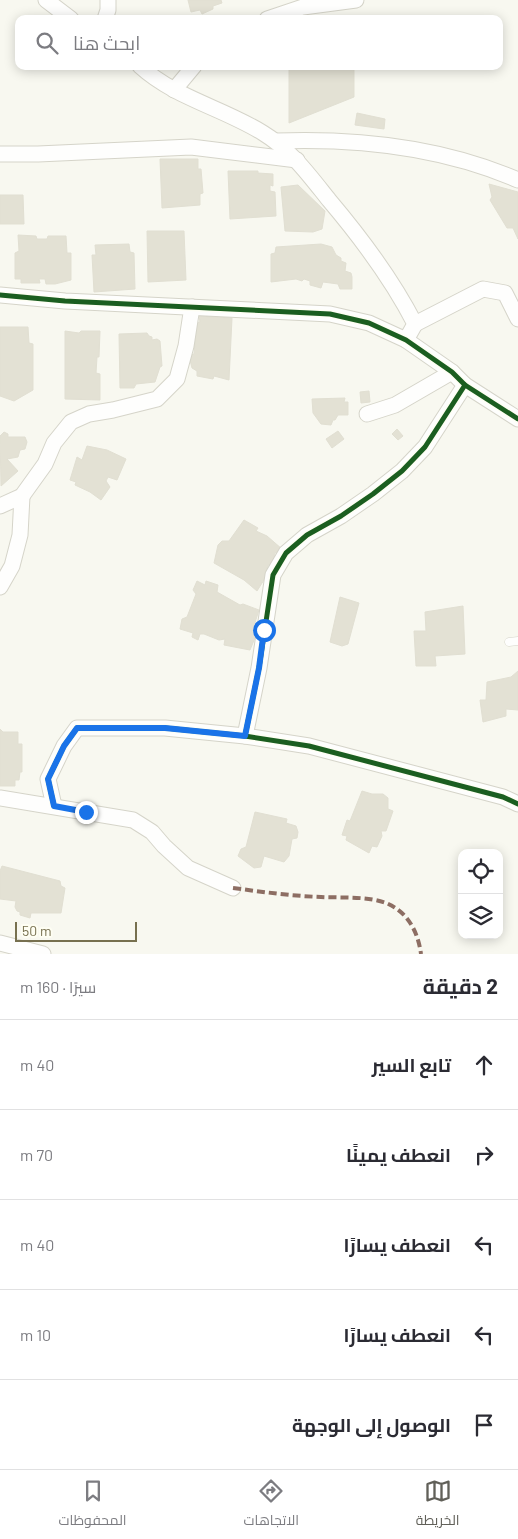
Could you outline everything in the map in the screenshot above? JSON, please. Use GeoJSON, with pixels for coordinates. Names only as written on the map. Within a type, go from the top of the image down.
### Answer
{"type":"FeatureCollection","features":[{"type":"Feature","properties":{"kind":"street"},"geometry":{"type":"LineString","coordinates":[[46,0],[65,15]]}},
{"type":"Feature","properties":{"kind":"street"},"geometry":{"type":"LineString","coordinates":[[106,15],[108,0]]}},
{"type":"Feature","properties":{"kind":"street"},"geometry":{"type":"LineString","coordinates":[[280,15],[303,8],[356,0]]}},
{"type":"Feature","properties":{"kind":"street"},"geometry":{"type":"LineString","coordinates":[[144,70],[174,90],[235,116],[276,141],[298,160],[361,239],[399,293],[415,324]]}},
{"type":"Feature","properties":{"kind":"street"},"geometry":{"type":"LineString","coordinates":[[174,90],[191,70]]}},
{"type":"Feature","properties":{"kind":"street"},"geometry":{"type":"LineString","coordinates":[[276,141],[346,141],[425,151],[478,164],[518,180]]}},
{"type":"Feature","properties":{"kind":"street"},"geometry":{"type":"LineString","coordinates":[[0,154],[191,148],[298,160]]}},
{"type":"Feature","properties":{"kind":"street"},"geometry":{"type":"LineString","coordinates":[[406,340],[415,324],[483,290],[504,293],[518,319]]}},
{"type":"Feature","properties":{"kind":"street"},"geometry":{"type":"LineString","coordinates":[[0,296],[330,314],[369,323],[406,340],[452,372],[465,385],[518,418]]}},
{"type":"Feature","properties":{"kind":"street"},"geometry":{"type":"LineString","coordinates":[[0,506],[22,496],[45,464],[54,444],[71,422],[88,414],[158,399],[177,379],[186,346],[192,307]]}},
{"type":"Feature","properties":{"kind":"street"},"geometry":{"type":"LineString","coordinates":[[367,414],[395,405],[452,372]]}},
{"type":"Feature","properties":{"kind":"street"},"geometry":{"type":"LineString","coordinates":[[245,736],[259,668],[273,575],[286,552],[307,535],[341,516],[373,494],[402,471],[425,447],[465,385]]}},
{"type":"Feature","properties":{"kind":"street"},"geometry":{"type":"LineString","coordinates":[[0,587],[12,566],[20,535],[22,496]]}},
{"type":"Feature","properties":{"kind":"street"},"geometry":{"type":"LineString","coordinates":[[54,806],[48,779],[64,746],[77,728],[165,728],[245,736],[309,746],[503,796],[518,804]]}},
{"type":"Feature","properties":{"kind":"street"},"geometry":{"type":"LineString","coordinates":[[0,798],[133,820],[152,832],[188,868],[234,888]]}},
{"type":"Feature","properties":{"kind":"street"},"geometry":{"type":"LineString","coordinates":[[0,943],[43,954]]}},
{"type":"Feature","properties":{"kind":"lane"},"geometry":{"type":"LineString","coordinates":[[509,642],[518,641]]}},
{"type":"Feature","properties":{"kind":"building"},"geometry":{"type":"Polygon","coordinates":[[[188,0],[221,0],[222,3],[213,6],[213,9],[202,14],[200,10],[191,12],[188,0]]]}},
{"type":"Feature","properties":{"kind":"building"},"geometry":{"type":"Polygon","coordinates":[[[289,70],[354,70],[354,97],[289,123],[289,70]]]}},
{"type":"Feature","properties":{"kind":"building"},"geometry":{"type":"Polygon","coordinates":[[[357,113],[385,119],[384,129],[355,125],[357,113]]]}},
{"type":"Feature","properties":{"kind":"building"},"geometry":{"type":"Polygon","coordinates":[[[160,159],[198,159],[198,169],[201,169],[203,193],[200,194],[200,205],[162,208],[160,159]]]}},
{"type":"Feature","properties":{"kind":"building"},"geometry":{"type":"Polygon","coordinates":[[[228,171],[258,171],[258,173],[273,174],[273,186],[270,185],[270,191],[275,192],[276,216],[230,219],[228,171]]]}},
{"type":"Feature","properties":{"kind":"building"},"geometry":{"type":"Polygon","coordinates":[[[489,184],[518,192],[518,239],[513,228],[507,228],[490,200],[492,197],[489,184]]]}},
{"type":"Feature","properties":{"kind":"building"},"geometry":{"type":"Polygon","coordinates":[[[298,185],[325,211],[322,229],[313,232],[285,231],[281,187],[298,185]]]}},
{"type":"Feature","properties":{"kind":"building"},"geometry":{"type":"Polygon","coordinates":[[[0,195],[23,195],[24,224],[0,224],[0,195]]]}},
{"type":"Feature","properties":{"kind":"building"},"geometry":{"type":"Polygon","coordinates":[[[147,231],[184,231],[186,280],[148,282],[147,231]]]}},
{"type":"Feature","properties":{"kind":"building"},"geometry":{"type":"Polygon","coordinates":[[[18,235],[36,236],[37,239],[47,239],[48,236],[66,236],[67,253],[71,253],[71,280],[46,284],[45,279],[39,279],[40,283],[21,283],[21,279],[15,279],[15,253],[19,251],[18,235]]]}},
{"type":"Feature","properties":{"kind":"building"},"geometry":{"type":"Polygon","coordinates":[[[129,244],[130,252],[134,253],[135,289],[94,292],[92,255],[96,255],[95,245],[129,244]]]}},
{"type":"Feature","properties":{"kind":"building"},"geometry":{"type":"Polygon","coordinates":[[[321,244],[332,247],[336,255],[341,258],[341,261],[346,263],[345,271],[351,273],[352,289],[340,289],[338,284],[323,282],[321,288],[310,285],[310,281],[304,279],[302,281],[296,279],[271,282],[271,254],[275,253],[276,247],[321,244]]]}},
{"type":"Feature","properties":{"kind":"building"},"geometry":{"type":"Polygon","coordinates":[[[199,316],[232,318],[229,380],[214,376],[213,379],[197,376],[197,371],[192,368],[190,360],[191,355],[194,354],[195,341],[192,339],[195,323],[200,322],[199,316]]]}},
{"type":"Feature","properties":{"kind":"building"},"geometry":{"type":"Polygon","coordinates":[[[0,327],[28,327],[29,343],[33,344],[33,390],[14,401],[0,396],[0,327]]]}},
{"type":"Feature","properties":{"kind":"building"},"geometry":{"type":"Polygon","coordinates":[[[65,331],[79,333],[81,331],[100,331],[96,373],[100,374],[100,400],[65,399],[65,331]]]}},
{"type":"Feature","properties":{"kind":"building"},"geometry":{"type":"Polygon","coordinates":[[[147,333],[152,337],[152,340],[157,339],[160,341],[162,366],[155,382],[136,384],[134,388],[120,388],[119,334],[147,333]]]}},
{"type":"Feature","properties":{"kind":"building"},"geometry":{"type":"Polygon","coordinates":[[[369,391],[370,402],[361,403],[360,392],[369,391]]]}},
{"type":"Feature","properties":{"kind":"building"},"geometry":{"type":"Polygon","coordinates":[[[345,398],[344,402],[348,402],[348,415],[338,415],[331,425],[321,424],[313,413],[312,399],[345,398]]]}},
{"type":"Feature","properties":{"kind":"building"},"geometry":{"type":"Polygon","coordinates":[[[397,429],[403,436],[398,440],[392,434],[397,429]]]}},
{"type":"Feature","properties":{"kind":"building"},"geometry":{"type":"Polygon","coordinates":[[[338,431],[344,439],[332,448],[326,439],[338,431]]]}},
{"type":"Feature","properties":{"kind":"building"},"geometry":{"type":"Polygon","coordinates":[[[4,432],[8,434],[8,437],[25,437],[27,442],[25,449],[20,450],[18,457],[7,459],[18,471],[1,486],[0,436],[4,432]]]}},
{"type":"Feature","properties":{"kind":"building"},"geometry":{"type":"Polygon","coordinates":[[[87,446],[107,450],[126,459],[117,480],[108,477],[106,481],[110,487],[101,500],[75,485],[76,482],[70,480],[77,457],[82,460],[87,446]]]}},
{"type":"Feature","properties":{"kind":"building"},"geometry":{"type":"Polygon","coordinates":[[[244,520],[258,528],[256,531],[267,536],[282,549],[274,555],[276,559],[272,566],[268,565],[267,569],[269,572],[257,591],[244,580],[214,563],[218,545],[222,541],[229,541],[244,520]]]}},
{"type":"Feature","properties":{"kind":"building"},"geometry":{"type":"Polygon","coordinates":[[[197,581],[205,585],[206,581],[218,585],[217,592],[240,605],[243,604],[259,610],[252,632],[257,633],[250,650],[224,645],[225,639],[219,640],[204,634],[200,634],[198,640],[192,637],[193,633],[180,629],[182,619],[187,617],[196,594],[193,590],[197,581]]]}},
{"type":"Feature","properties":{"kind":"building"},"geometry":{"type":"Polygon","coordinates":[[[340,597],[359,603],[348,644],[342,646],[330,642],[340,597]]]}},
{"type":"Feature","properties":{"kind":"building"},"geometry":{"type":"Polygon","coordinates":[[[463,606],[465,654],[435,656],[436,666],[416,666],[414,631],[426,631],[425,612],[463,606]]]}},
{"type":"Feature","properties":{"kind":"building"},"geometry":{"type":"Polygon","coordinates":[[[518,671],[518,710],[506,709],[506,716],[483,722],[480,700],[486,700],[487,682],[511,677],[518,671]]]}},
{"type":"Feature","properties":{"kind":"building"},"geometry":{"type":"Polygon","coordinates":[[[0,729],[3,732],[18,732],[18,744],[22,744],[22,772],[20,772],[19,780],[15,780],[15,786],[0,786],[0,729]]]}},
{"type":"Feature","properties":{"kind":"building"},"geometry":{"type":"Polygon","coordinates":[[[362,791],[372,794],[383,794],[388,798],[388,809],[393,811],[386,831],[381,831],[382,836],[377,847],[372,846],[369,853],[346,840],[347,836],[342,835],[347,820],[350,821],[362,791]]]}},
{"type":"Feature","properties":{"kind":"building"},"geometry":{"type":"Polygon","coordinates":[[[255,812],[287,819],[286,823],[296,826],[297,838],[292,839],[289,856],[284,862],[264,856],[261,867],[254,868],[238,856],[241,849],[246,847],[255,812]]]}},
{"type":"Feature","properties":{"kind":"building"},"geometry":{"type":"Polygon","coordinates":[[[2,866],[60,881],[61,886],[65,888],[61,913],[31,913],[30,918],[20,915],[20,912],[15,907],[16,901],[0,899],[0,871],[2,866]]]}},
{"type":"Feature","properties":{"kind":"marked path"},"geometry":{"type":"LineString","coordinates":[[233,888],[299,896],[363,898],[386,903],[406,917],[411,924],[420,946],[421,954]]}},
{"type":"Feature","properties":{"kind":"cycle path"},"geometry":{"type":"LineString","coordinates":[[0,295],[65,301],[330,314],[369,323],[406,340],[452,372],[465,385],[518,419]]}},
{"type":"Feature","properties":{"kind":"cycle path"},"geometry":{"type":"LineString","coordinates":[[245,736],[259,668],[273,575],[286,553],[307,535],[341,516],[402,471],[425,447],[465,385]]}},
{"type":"Feature","properties":{"kind":"cycle path"},"geometry":{"type":"LineString","coordinates":[[54,806],[48,779],[64,746],[77,728],[165,728],[245,736],[309,746],[503,797],[518,804]]}},
{"type":"Feature","properties":{"kind":"route"},"geometry":{"type":"LineString","coordinates":[[86,812],[54,806],[48,779],[64,746],[77,728],[165,728],[245,736],[259,668],[264,630]]}}]}
